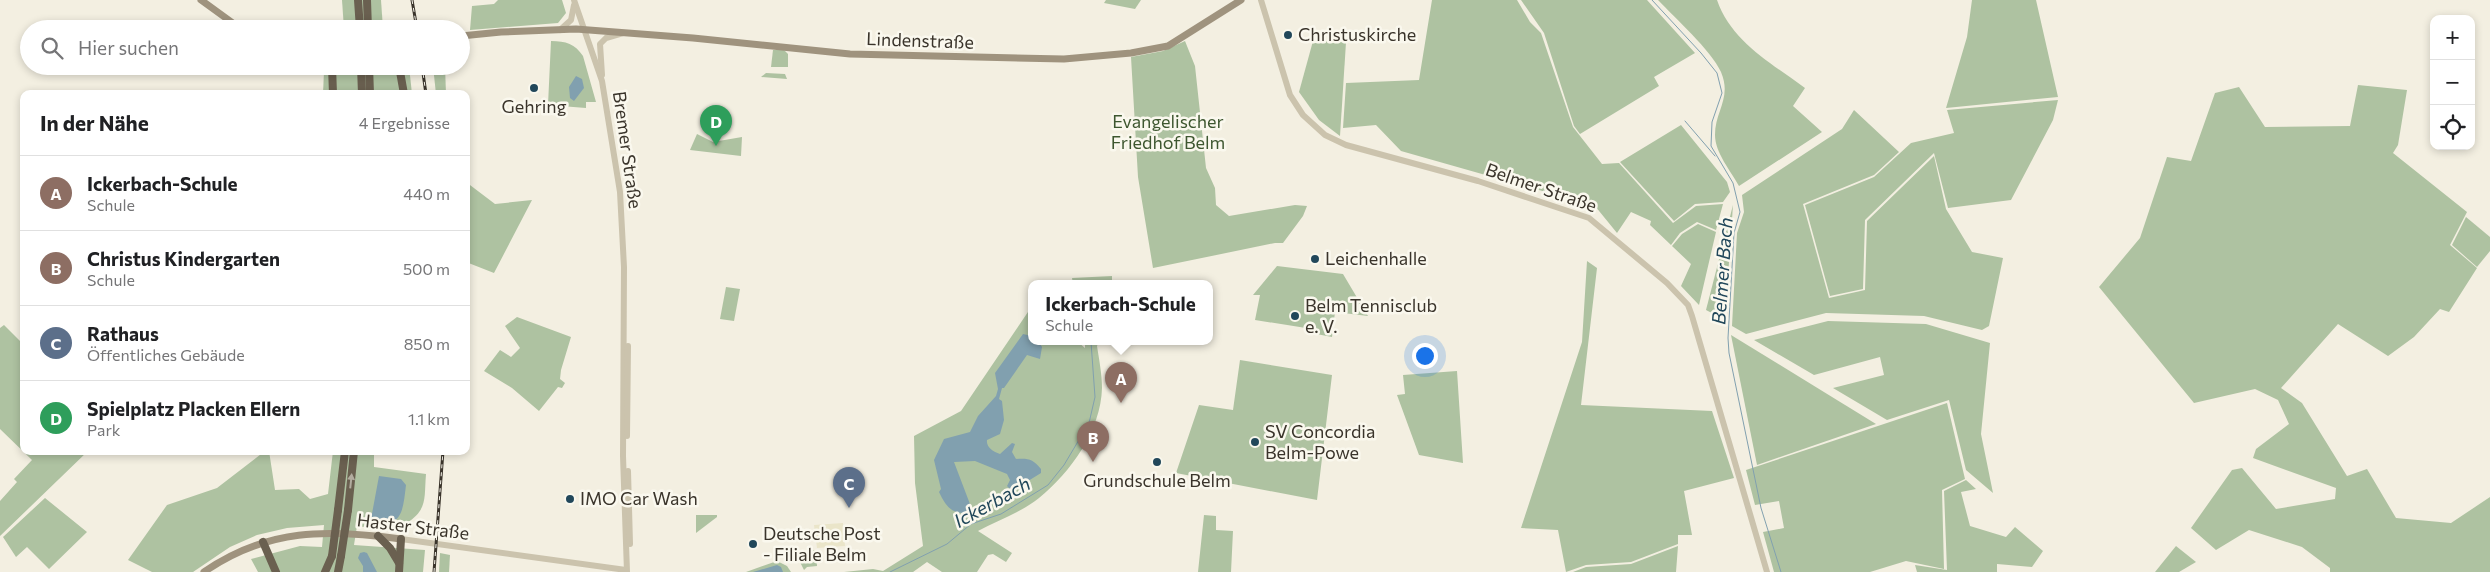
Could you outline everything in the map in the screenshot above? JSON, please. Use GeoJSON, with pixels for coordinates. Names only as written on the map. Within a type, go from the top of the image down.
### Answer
{"type":"FeatureCollection","features":[{"type":"Feature","properties":{"kind":"highway"},"geometry":{"type":"LineString","coordinates":[[358,0],[359,20]]}},
{"type":"Feature","properties":{"kind":"highway"},"geometry":{"type":"LineString","coordinates":[[367,0],[368,20]]}},
{"type":"Feature","properties":{"kind":"highway"},"geometry":{"type":"LineString","coordinates":[[332,75],[332,90]]}},
{"type":"Feature","properties":{"kind":"highway"},"geometry":{"type":"LineString","coordinates":[[361,75],[362,90]]}},
{"type":"Feature","properties":{"kind":"highway"},"geometry":{"type":"LineString","coordinates":[[369,75],[370,90]]}},
{"type":"Feature","properties":{"kind":"highway"},"geometry":{"type":"LineString","coordinates":[[401,75],[403,90]]}},
{"type":"Feature","properties":{"kind":"highway"},"geometry":{"type":"LineString","coordinates":[[338,572],[336,556],[338,510],[345,455]]}},
{"type":"Feature","properties":{"kind":"highway"},"geometry":{"type":"LineString","coordinates":[[330,572],[348,510],[354,455]]}},
{"type":"Feature","properties":{"kind":"highway"},"geometry":{"type":"LineString","coordinates":[[378,536],[390,548],[399,563]]}},
{"type":"Feature","properties":{"kind":"highway"},"geometry":{"type":"LineString","coordinates":[[398,572],[401,540]]}},
{"type":"Feature","properties":{"kind":"highway"},"geometry":{"type":"LineString","coordinates":[[263,542],[276,572]]}},
{"type":"Feature","properties":{"kind":"highway"},"geometry":{"type":"LineString","coordinates":[[325,572],[336,556]]}},
{"type":"Feature","properties":{"kind":"main road"},"geometry":{"type":"LineString","coordinates":[[201,0],[228,20]]}},
{"type":"Feature","properties":{"kind":"main road","name":"Lindenstraße"},"geometry":{"type":"LineString","coordinates":[[470,35],[585,30],[859,54],[1064,60],[1131,53],[1168,46],[1241,0]]}},
{"type":"Feature","properties":{"kind":"main road","name":"Haster Straße"},"geometry":{"type":"LineString","coordinates":[[204,572],[234,554],[263,542],[314,532],[378,536],[401,540]]}},
{"type":"Feature","properties":{"kind":"street"},"geometry":{"type":"LineString","coordinates":[[560,30],[571,20],[574,0]]}},
{"type":"Feature","properties":{"kind":"street","name":"Bremer Straße"},"geometry":{"type":"LineString","coordinates":[[574,0],[602,81],[620,192],[624,309],[624,513],[626,571]]}},
{"type":"Feature","properties":{"kind":"street","name":"Belmer Straße"},"geometry":{"type":"LineString","coordinates":[[1261,0],[1290,95],[1303,115],[1325,135],[1368,152],[1478,181],[1589,218],[1667,283],[1688,305],[1767,572]]}},
{"type":"Feature","properties":{"kind":"street"},"geometry":{"type":"LineString","coordinates":[[602,81],[600,44],[606,38],[625,33]]}},
{"type":"Feature","properties":{"kind":"street","name":"Bremer Straße"},"geometry":{"type":"LineString","coordinates":[[624,309],[628,343],[630,552],[626,571]]}},
{"type":"Feature","properties":{"kind":"street","name":"Haster Straße"},"geometry":{"type":"LineString","coordinates":[[401,540],[626,571]]}},
{"type":"Feature","properties":{"kind":"green space"},"geometry":{"type":"Polygon","coordinates":[[[342,0],[381,0],[382,20],[343,20],[342,0]]]}},
{"type":"Feature","properties":{"kind":"green space"},"geometry":{"type":"Polygon","coordinates":[[[498,0],[562,0],[566,13],[558,23],[470,30],[472,6],[494,4],[498,0]]]}},
{"type":"Feature","properties":{"kind":"green space"},"geometry":{"type":"Polygon","coordinates":[[[1106,0],[1141,0],[1135,9],[1104,3],[1106,0]]]}},
{"type":"Feature","properties":{"kind":"green space"},"geometry":{"type":"Polygon","coordinates":[[[1432,0],[1517,0],[1530,22],[1541,33],[1573,127],[1602,164],[1619,163],[1673,223],[1696,206],[1723,204],[1716,230],[1697,222],[1680,233],[1671,245],[1650,225],[1651,221],[1631,212],[1617,233],[1595,206],[1401,151],[1376,125],[1343,128],[1346,83],[1419,80],[1432,0]]]}},
{"type":"Feature","properties":{"kind":"green space"},"geometry":{"type":"Polygon","coordinates":[[[1521,0],[1647,0],[1695,53],[1654,77],[1659,86],[1580,134],[1574,126],[1544,33],[1521,0]]]}},
{"type":"Feature","properties":{"kind":"green space"},"geometry":{"type":"Polygon","coordinates":[[[1658,0],[1717,0],[1723,15],[1742,39],[1766,60],[1805,88],[1793,106],[1822,132],[1739,186],[1720,155],[1716,142],[1717,119],[1725,89],[1721,72],[1701,44],[1658,0]]]}},
{"type":"Feature","properties":{"kind":"green space"},"geometry":{"type":"Polygon","coordinates":[[[1972,0],[2036,0],[2058,97],[1946,108],[1967,37],[1972,0]]]}},
{"type":"Feature","properties":{"kind":"green space"},"geometry":{"type":"Polygon","coordinates":[[[551,41],[570,44],[583,56],[596,102],[586,102],[586,108],[548,105],[551,41]]]}},
{"type":"Feature","properties":{"kind":"green space","name":"Evangelischer Friedhof Belm"},"geometry":{"type":"Polygon","coordinates":[[[1185,41],[1195,66],[1206,168],[1215,188],[1216,205],[1229,216],[1295,205],[1307,206],[1303,216],[1283,243],[1275,243],[1153,268],[1138,177],[1131,57],[1163,51],[1185,41]]]}},
{"type":"Feature","properties":{"kind":"green space"},"geometry":{"type":"Polygon","coordinates":[[[1313,41],[1346,42],[1340,136],[1319,120],[1299,92],[1313,41]]]}},
{"type":"Feature","properties":{"kind":"green space"},"geometry":{"type":"Polygon","coordinates":[[[773,50],[784,50],[788,54],[788,67],[771,67],[773,50]]]}},
{"type":"Feature","properties":{"kind":"green space"},"geometry":{"type":"Polygon","coordinates":[[[766,73],[785,74],[787,79],[761,77],[766,73]]]}},
{"type":"Feature","properties":{"kind":"green space"},"geometry":{"type":"Polygon","coordinates":[[[324,75],[410,75],[412,90],[323,90],[324,75]]]}},
{"type":"Feature","properties":{"kind":"green space"},"geometry":{"type":"Polygon","coordinates":[[[434,75],[445,75],[446,90],[436,90],[434,75]]]}},
{"type":"Feature","properties":{"kind":"green space"},"geometry":{"type":"Polygon","coordinates":[[[2358,85],[2407,90],[2398,145],[2393,153],[2467,212],[2450,245],[2477,268],[2449,312],[2440,309],[2414,337],[2388,356],[2338,324],[2281,388],[2302,403],[2347,476],[2367,469],[2396,518],[2451,523],[2490,497],[2490,572],[2330,572],[2330,568],[2302,547],[2249,530],[2216,550],[2191,528],[2232,470],[2242,468],[2276,509],[2335,499],[2336,488],[2253,458],[2256,449],[2289,424],[2278,400],[2255,389],[2194,403],[2099,287],[2140,238],[2167,157],[2191,161],[2215,93],[2239,87],[2265,127],[2350,126],[2358,85]]]}},
{"type":"Feature","properties":{"kind":"green space"},"geometry":{"type":"Polygon","coordinates":[[[2058,100],[2053,120],[2011,200],[1948,208],[1934,153],[1865,220],[1863,289],[1830,296],[1805,205],[1874,177],[1911,143],[1954,133],[1947,110],[2058,100]]]}},
{"type":"Feature","properties":{"kind":"green space"},"geometry":{"type":"Polygon","coordinates":[[[1854,110],[1899,152],[1874,175],[1803,204],[1829,298],[1865,290],[1867,221],[1934,156],[1946,209],[1972,252],[2003,258],[1989,326],[1982,330],[1924,316],[1826,313],[1746,334],[1732,326],[1737,233],[1744,212],[1742,195],[1842,129],[1854,110]]]}},
{"type":"Feature","properties":{"kind":"green space"},"geometry":{"type":"Polygon","coordinates":[[[1681,125],[1727,182],[1730,192],[1723,202],[1695,204],[1674,221],[1620,162],[1681,125]]]}},
{"type":"Feature","properties":{"kind":"green space"},"geometry":{"type":"Polygon","coordinates":[[[697,134],[713,142],[742,137],[741,156],[690,150],[697,134]]]}},
{"type":"Feature","properties":{"kind":"green space"},"geometry":{"type":"Polygon","coordinates":[[[470,185],[495,204],[532,200],[494,273],[470,264],[470,185]]]}},
{"type":"Feature","properties":{"kind":"green space"},"geometry":{"type":"Polygon","coordinates":[[[1733,205],[1725,320],[1706,310],[1733,205]]]}},
{"type":"Feature","properties":{"kind":"green space"},"geometry":{"type":"Polygon","coordinates":[[[2466,217],[2490,237],[2490,251],[2477,267],[2452,245],[2466,217]]]}},
{"type":"Feature","properties":{"kind":"green space"},"geometry":{"type":"Polygon","coordinates":[[[1698,224],[1716,232],[1699,305],[1681,286],[1691,264],[1672,246],[1682,234],[1698,224]]]}},
{"type":"Feature","properties":{"kind":"green space"},"geometry":{"type":"Polygon","coordinates":[[[1587,261],[1597,268],[1581,405],[1712,411],[1734,478],[1684,491],[1692,535],[1678,535],[1678,544],[1631,562],[1586,565],[1566,572],[1558,530],[1521,528],[1582,342],[1587,261]]]}},
{"type":"Feature","properties":{"kind":"green space"},"geometry":{"type":"Polygon","coordinates":[[[1277,266],[1343,274],[1368,316],[1335,312],[1332,337],[1306,332],[1306,328],[1255,320],[1260,295],[1253,295],[1277,266]]]}},
{"type":"Feature","properties":{"kind":"green space"},"geometry":{"type":"Polygon","coordinates":[[[1112,276],[1112,280],[1072,280],[1072,278],[1112,276]]]}},
{"type":"Feature","properties":{"kind":"green space"},"geometry":{"type":"Polygon","coordinates":[[[726,287],[740,289],[734,321],[720,319],[726,287]]]}},
{"type":"Feature","properties":{"kind":"green space"},"geometry":{"type":"Polygon","coordinates":[[[1028,312],[1028,345],[1082,345],[1085,348],[1085,345],[1098,345],[1102,388],[1100,404],[1090,434],[1082,449],[1062,476],[1039,498],[1018,512],[978,531],[1012,553],[1006,562],[993,554],[988,555],[977,572],[942,572],[927,562],[913,572],[844,572],[873,569],[883,571],[923,546],[915,483],[914,436],[961,411],[1028,312]]]}},
{"type":"Feature","properties":{"kind":"green space"},"geometry":{"type":"Polygon","coordinates":[[[517,317],[571,337],[561,370],[560,379],[565,383],[562,388],[558,387],[539,411],[512,388],[484,371],[500,350],[511,357],[520,348],[505,326],[517,317]]]}},
{"type":"Feature","properties":{"kind":"green space"},"geometry":{"type":"Polygon","coordinates":[[[1828,321],[1926,324],[1990,343],[1981,434],[1993,493],[1966,470],[1949,400],[1887,420],[1833,388],[1884,375],[1880,357],[1814,375],[1754,340],[1828,321]]]}},
{"type":"Feature","properties":{"kind":"green space"},"geometry":{"type":"Polygon","coordinates":[[[4,325],[20,341],[20,448],[0,429],[0,328],[4,325]]]}},
{"type":"Feature","properties":{"kind":"green space"},"geometry":{"type":"Polygon","coordinates":[[[1731,335],[1876,424],[1757,465],[1731,335]]]}},
{"type":"Feature","properties":{"kind":"green space","name":"SV Concordia Belm-Powe"},"geometry":{"type":"Polygon","coordinates":[[[1240,360],[1332,375],[1317,500],[1176,473],[1199,405],[1233,410],[1240,360]]]}},
{"type":"Feature","properties":{"kind":"green space"},"geometry":{"type":"Polygon","coordinates":[[[1457,371],[1463,463],[1419,455],[1397,395],[1405,394],[1403,375],[1457,371]]]}},
{"type":"Feature","properties":{"kind":"green space"},"geometry":{"type":"Polygon","coordinates":[[[1947,403],[1965,479],[1942,490],[1944,569],[1906,561],[1870,572],[1774,572],[1763,532],[1784,528],[1779,501],[1755,505],[1746,470],[1947,403]]]}},
{"type":"Feature","properties":{"kind":"green space"},"geometry":{"type":"Polygon","coordinates":[[[27,455],[84,455],[0,536],[0,501],[17,482],[14,479],[32,460],[27,455]]]}},
{"type":"Feature","properties":{"kind":"green space"},"geometry":{"type":"Polygon","coordinates":[[[260,455],[270,455],[275,490],[299,489],[310,499],[328,494],[333,455],[374,455],[374,467],[426,474],[424,502],[419,513],[414,518],[407,523],[402,522],[388,530],[357,526],[354,545],[425,550],[423,572],[258,572],[251,559],[300,546],[322,547],[324,525],[287,528],[257,535],[230,547],[193,572],[152,572],[128,560],[167,505],[217,488],[260,455]]]}},
{"type":"Feature","properties":{"kind":"green space"},"geometry":{"type":"Polygon","coordinates":[[[1966,480],[1976,489],[1961,492],[1970,526],[2006,537],[2015,527],[2043,551],[2032,567],[1997,564],[1997,572],[1917,572],[1915,565],[1947,570],[1944,491],[1966,480]]]}},
{"type":"Feature","properties":{"kind":"green space"},"geometry":{"type":"Polygon","coordinates":[[[45,498],[87,532],[49,569],[27,547],[16,557],[3,537],[45,498]]]}},
{"type":"Feature","properties":{"kind":"green space"},"geometry":{"type":"Polygon","coordinates":[[[696,515],[717,515],[717,517],[696,533],[696,515]]]}},
{"type":"Feature","properties":{"kind":"green space"},"geometry":{"type":"Polygon","coordinates":[[[1204,515],[1216,516],[1216,530],[1233,531],[1231,572],[1198,572],[1204,515]]]}},
{"type":"Feature","properties":{"kind":"green space"},"geometry":{"type":"Polygon","coordinates":[[[1678,546],[1676,572],[1573,572],[1586,567],[1631,564],[1678,546]]]}},
{"type":"Feature","properties":{"kind":"green space"},"geometry":{"type":"Polygon","coordinates":[[[2176,546],[2196,562],[2179,572],[2155,572],[2176,546]]]}},
{"type":"Feature","properties":{"kind":"green space"},"geometry":{"type":"Polygon","coordinates":[[[816,550],[817,566],[807,567],[804,570],[797,556],[809,554],[809,551],[816,550]]]}},
{"type":"Feature","properties":{"kind":"green space"},"geometry":{"type":"Polygon","coordinates":[[[440,553],[450,555],[449,572],[439,572],[440,553]]]}},
{"type":"Feature","properties":{"kind":"green space"},"geometry":{"type":"Polygon","coordinates":[[[777,561],[787,566],[791,572],[746,572],[777,561]]]}},
{"type":"Feature","properties":{"kind":"shaded area"},"geometry":{"type":"Polygon","coordinates":[[[843,523],[845,546],[817,548],[814,525],[843,523]]]}},
{"type":"Feature","properties":{"kind":"water"},"geometry":{"type":"Polygon","coordinates":[[[576,76],[582,79],[584,88],[574,101],[570,98],[569,87],[576,76]]]}},
{"type":"Feature","properties":{"kind":"water"},"geometry":{"type":"Polygon","coordinates":[[[1023,334],[1028,335],[1028,345],[1041,345],[1042,347],[1040,359],[1027,355],[1004,388],[1002,388],[999,399],[1002,401],[1004,420],[1000,434],[987,440],[990,449],[1000,454],[1012,443],[1015,444],[1012,452],[1016,459],[1033,461],[1041,469],[1041,473],[1012,491],[1007,486],[1010,480],[1007,474],[975,461],[954,462],[973,512],[956,512],[948,507],[939,492],[941,489],[934,460],[944,439],[970,432],[978,416],[996,396],[998,389],[995,373],[1023,334]]]}},
{"type":"Feature","properties":{"kind":"water"},"geometry":{"type":"Polygon","coordinates":[[[379,476],[401,479],[406,485],[400,515],[391,523],[374,523],[371,519],[379,476]]]}},
{"type":"Feature","properties":{"kind":"water"},"geometry":{"type":"Polygon","coordinates":[[[360,553],[367,553],[377,572],[363,572],[363,566],[358,558],[360,553]]]}},
{"type":"Feature","properties":{"kind":"water"},"geometry":{"type":"Polygon","coordinates":[[[777,565],[781,567],[783,572],[753,572],[777,565]]]}},
{"type":"Feature","properties":{"kind":"waterway","name":"Belmer Bach"},"geometry":{"type":"LineString","coordinates":[[1652,0],[1717,73],[1722,93],[1712,122],[1711,146],[1733,183],[1740,212],[1734,233],[1728,338],[1729,353],[1761,508],[1781,572]]}},
{"type":"Feature","properties":{"kind":"waterway"},"geometry":{"type":"LineString","coordinates":[[1685,121],[1715,156]]}},
{"type":"Feature","properties":{"kind":"waterway","name":"Ickerbach"},"geometry":{"type":"LineString","coordinates":[[890,572],[947,544],[971,524],[1001,514],[1048,485],[1064,465],[1089,423],[1095,397],[1091,345]]}},
{"type":"Feature","properties":{"kind":"railway"},"geometry":{"type":"LineString","coordinates":[[412,0],[415,20]]}},
{"type":"Feature","properties":{"kind":"railway"},"geometry":{"type":"LineString","coordinates":[[423,75],[425,90]]}},
{"type":"Feature","properties":{"kind":"railway"},"geometry":{"type":"LineString","coordinates":[[434,572],[443,455]]}},
{"type":"Feature","properties":{"kind":"place","name":"Christuskirche"},"geometry":{"type":"Point","coordinates":[1288,35]}},
{"type":"Feature","properties":{"kind":"place","name":"Gehring"},"geometry":{"type":"Point","coordinates":[534,88]}},
{"type":"Feature","properties":{"kind":"place","name":"Spielplatz Placken Ellern"},"geometry":{"type":"Point","coordinates":[716,146]}},
{"type":"Feature","properties":{"kind":"place","name":"Leichenhalle"},"geometry":{"type":"Point","coordinates":[1315,259]}},
{"type":"Feature","properties":{"kind":"place","name":"Belm Tennisclub e. V."},"geometry":{"type":"Point","coordinates":[1295,316]}},
{"type":"Feature","properties":{"kind":"place","name":"Ickerbach-Schule"},"geometry":{"type":"Point","coordinates":[1121,403]}},
{"type":"Feature","properties":{"kind":"place","name":"SV Concordia Belm-Powe"},"geometry":{"type":"Point","coordinates":[1255,442]}},
{"type":"Feature","properties":{"kind":"place","name":"Christus Kindergarten"},"geometry":{"type":"Point","coordinates":[1093,462]}},
{"type":"Feature","properties":{"kind":"place","name":"Grundschule Belm"},"geometry":{"type":"Point","coordinates":[1157,462]}},
{"type":"Feature","properties":{"kind":"place","name":"IMO Car Wash"},"geometry":{"type":"Point","coordinates":[570,499]}},
{"type":"Feature","properties":{"kind":"place","name":"Rathaus"},"geometry":{"type":"Point","coordinates":[849,508]}},
{"type":"Feature","properties":{"kind":"place","name":"Deutsche Post - Filiale Belm"},"geometry":{"type":"Point","coordinates":[753,544]}}]}
